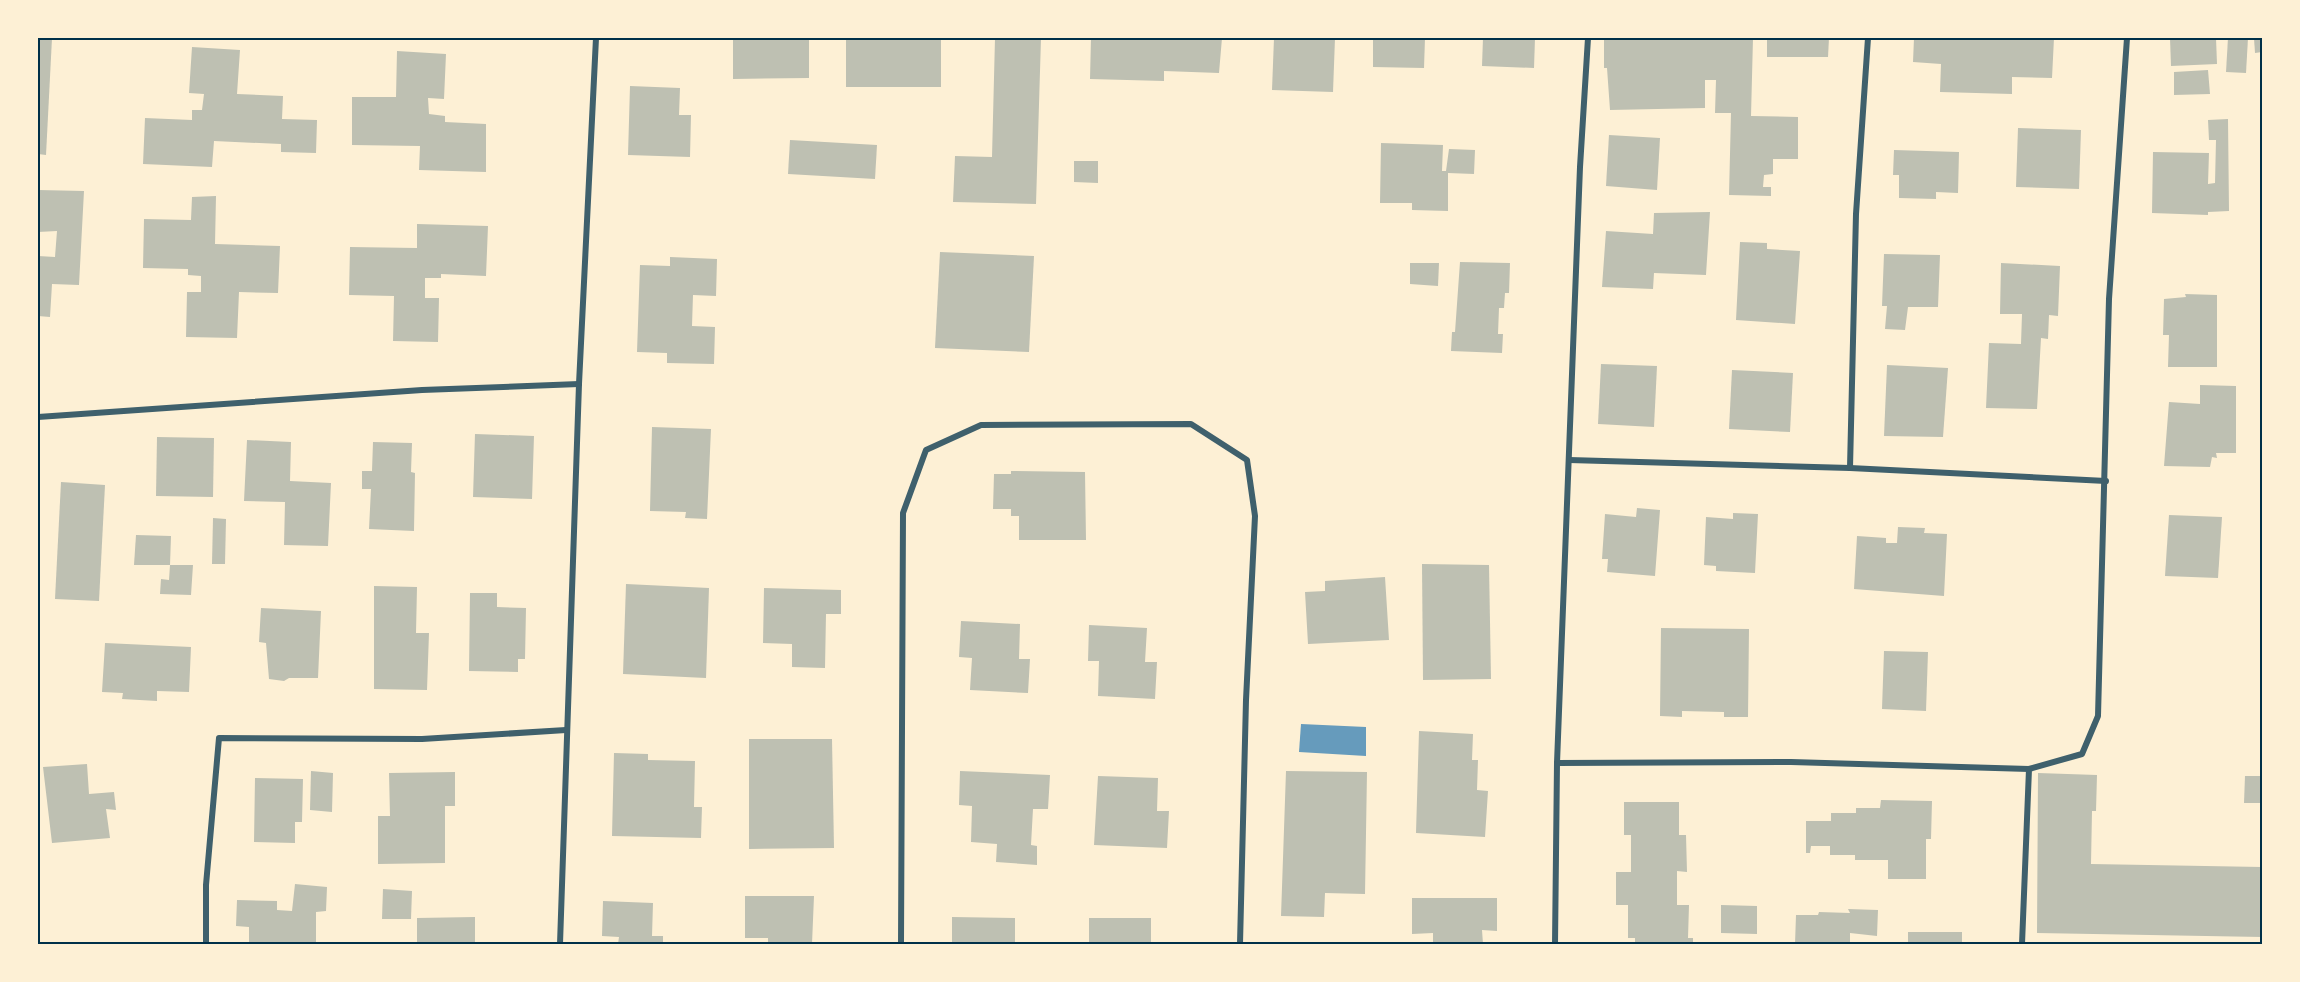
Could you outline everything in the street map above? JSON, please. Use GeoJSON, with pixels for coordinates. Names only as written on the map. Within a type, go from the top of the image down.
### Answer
{"type":"FeatureCollection","features":[{"type":"Feature","properties":{"kind":"street"},"geometry":{"type":"LineString","coordinates":[[560,945],[579,384],[596,38]]}},
{"type":"Feature","properties":{"kind":"street"},"geometry":{"type":"LineString","coordinates":[[1556,945],[1557,763],[1580,167],[1588,38]]}},
{"type":"Feature","properties":{"kind":"street"},"geometry":{"type":"LineString","coordinates":[[1850,468],[1856,214],[1868,38]]}},
{"type":"Feature","properties":{"kind":"street"},"geometry":{"type":"LineString","coordinates":[[1557,763],[1791,762],[2029,769],[2082,754],[2098,716],[2106,481],[2109,299],[2127,38]]}},
{"type":"Feature","properties":{"kind":"street"},"geometry":{"type":"LineString","coordinates":[[38,417],[422,390],[579,384]]}},
{"type":"Feature","properties":{"kind":"street"},"geometry":{"type":"LineString","coordinates":[[901,945],[903,513],[926,450],[981,425],[1191,424],[1247,460],[1255,516],[1246,700],[1240,945]]}},
{"type":"Feature","properties":{"kind":"street"},"geometry":{"type":"LineString","coordinates":[[1569,460],[1850,468],[2106,481]]}},
{"type":"Feature","properties":{"kind":"street"},"geometry":{"type":"LineString","coordinates":[[206,945],[206,885],[219,738],[422,739],[566,730]]}},
{"type":"Feature","properties":{"kind":"street"},"geometry":{"type":"LineString","coordinates":[[2022,945],[2029,769]]}},
{"type":"Feature","properties":{"kind":"water"},"geometry":{"type":"Polygon","coordinates":[[[1301,724],[1366,727],[1366,756],[1299,752],[1301,724]]]}},
{"type":"Feature","properties":{"kind":"building"},"geometry":{"type":"Polygon","coordinates":[[[38,38],[52,38],[46,155],[38,154],[38,38]]]}},
{"type":"Feature","properties":{"kind":"building"},"geometry":{"type":"Polygon","coordinates":[[[733,38],[809,38],[809,78],[733,79],[733,38]]]}},
{"type":"Feature","properties":{"kind":"building"},"geometry":{"type":"Polygon","coordinates":[[[846,38],[941,38],[941,87],[846,87],[846,38]]]}},
{"type":"Feature","properties":{"kind":"building"},"geometry":{"type":"Polygon","coordinates":[[[995,38],[1041,38],[1036,204],[953,202],[955,156],[992,157],[995,38]]]}},
{"type":"Feature","properties":{"kind":"building"},"geometry":{"type":"Polygon","coordinates":[[[1091,38],[1222,38],[1219,73],[1164,71],[1164,81],[1090,79],[1091,38]]]}},
{"type":"Feature","properties":{"kind":"building"},"geometry":{"type":"Polygon","coordinates":[[[1274,38],[1335,38],[1333,92],[1272,90],[1274,38]]]}},
{"type":"Feature","properties":{"kind":"building"},"geometry":{"type":"Polygon","coordinates":[[[1373,38],[1425,38],[1424,68],[1373,67],[1373,38]]]}},
{"type":"Feature","properties":{"kind":"building"},"geometry":{"type":"Polygon","coordinates":[[[1483,38],[1535,38],[1534,68],[1482,66],[1483,38]]]}},
{"type":"Feature","properties":{"kind":"building"},"geometry":{"type":"Polygon","coordinates":[[[1604,38],[1753,38],[1751,116],[1798,117],[1798,159],[1773,159],[1773,174],[1764,175],[1763,187],[1771,187],[1771,196],[1729,195],[1731,113],[1715,113],[1716,80],[1705,80],[1705,108],[1610,110],[1607,68],[1604,68],[1604,38]]]}},
{"type":"Feature","properties":{"kind":"building"},"geometry":{"type":"Polygon","coordinates":[[[1767,38],[1829,38],[1828,57],[1767,57],[1767,38]]]}},
{"type":"Feature","properties":{"kind":"building"},"geometry":{"type":"Polygon","coordinates":[[[1914,38],[2054,38],[2052,78],[2012,77],[2012,94],[1940,92],[1941,64],[1913,62],[1914,38]]]}},
{"type":"Feature","properties":{"kind":"building"},"geometry":{"type":"Polygon","coordinates":[[[2170,38],[2216,38],[2217,64],[2171,66],[2170,38]]]}},
{"type":"Feature","properties":{"kind":"building"},"geometry":{"type":"Polygon","coordinates":[[[2228,38],[2248,38],[2246,73],[2226,72],[2228,38]]]}},
{"type":"Feature","properties":{"kind":"building"},"geometry":{"type":"Polygon","coordinates":[[[2254,38],[2262,38],[2262,52],[2255,53],[2254,38]]]}},
{"type":"Feature","properties":{"kind":"building"},"geometry":{"type":"Polygon","coordinates":[[[192,47],[240,50],[237,94],[283,96],[282,119],[317,120],[316,153],[281,152],[281,144],[214,141],[212,167],[143,164],[145,118],[192,120],[192,110],[202,110],[204,94],[189,93],[192,47]]]}},
{"type":"Feature","properties":{"kind":"building"},"geometry":{"type":"Polygon","coordinates":[[[397,51],[446,54],[444,99],[428,98],[429,114],[445,116],[445,122],[486,124],[486,172],[419,170],[420,146],[352,145],[352,97],[396,97],[397,51]]]}},
{"type":"Feature","properties":{"kind":"building"},"geometry":{"type":"Polygon","coordinates":[[[2208,70],[2210,94],[2174,95],[2174,72],[2208,70]]]}},
{"type":"Feature","properties":{"kind":"building"},"geometry":{"type":"Polygon","coordinates":[[[630,86],[680,88],[679,115],[691,115],[690,157],[628,155],[630,86]]]}},
{"type":"Feature","properties":{"kind":"building"},"geometry":{"type":"Polygon","coordinates":[[[2228,119],[2229,211],[2208,212],[2208,215],[2152,213],[2153,152],[2209,153],[2208,184],[2215,183],[2216,140],[2209,140],[2208,120],[2228,119]]]}},
{"type":"Feature","properties":{"kind":"building"},"geometry":{"type":"Polygon","coordinates":[[[2018,128],[2081,130],[2079,189],[2016,187],[2018,128]]]}},
{"type":"Feature","properties":{"kind":"building"},"geometry":{"type":"Polygon","coordinates":[[[1609,135],[1660,138],[1657,190],[1606,186],[1609,135]]]}},
{"type":"Feature","properties":{"kind":"building"},"geometry":{"type":"Polygon","coordinates":[[[790,140],[877,145],[875,179],[788,174],[790,140]]]}},
{"type":"Feature","properties":{"kind":"building"},"geometry":{"type":"Polygon","coordinates":[[[1381,143],[1443,145],[1442,171],[1446,171],[1449,149],[1475,150],[1474,174],[1448,173],[1448,211],[1412,210],[1412,203],[1380,203],[1381,143]]]}},
{"type":"Feature","properties":{"kind":"building"},"geometry":{"type":"Polygon","coordinates":[[[1894,150],[1959,152],[1958,193],[1936,192],[1936,199],[1899,198],[1899,175],[1893,175],[1894,150]]]}},
{"type":"Feature","properties":{"kind":"building"},"geometry":{"type":"Polygon","coordinates":[[[1074,161],[1098,161],[1098,183],[1074,182],[1074,161]]]}},
{"type":"Feature","properties":{"kind":"building"},"geometry":{"type":"Polygon","coordinates":[[[38,190],[84,191],[79,285],[52,284],[50,317],[38,316],[38,256],[55,257],[57,231],[38,232],[38,190]]]}},
{"type":"Feature","properties":{"kind":"building"},"geometry":{"type":"Polygon","coordinates":[[[216,196],[215,244],[280,246],[278,293],[239,292],[237,338],[186,337],[187,292],[201,292],[201,276],[188,275],[188,269],[143,268],[144,219],[191,220],[192,197],[216,196]]]}},
{"type":"Feature","properties":{"kind":"building"},"geometry":{"type":"Polygon","coordinates":[[[1710,212],[1706,275],[1654,273],[1653,289],[1602,287],[1606,231],[1653,234],[1654,213],[1710,212]]]}},
{"type":"Feature","properties":{"kind":"building"},"geometry":{"type":"Polygon","coordinates":[[[417,224],[488,226],[486,276],[441,274],[441,278],[425,278],[425,298],[439,298],[438,342],[393,341],[394,296],[349,295],[350,247],[417,248],[417,224]]]}},
{"type":"Feature","properties":{"kind":"building"},"geometry":{"type":"Polygon","coordinates":[[[1740,242],[1767,243],[1767,249],[1800,251],[1795,324],[1736,320],[1740,242]]]}},
{"type":"Feature","properties":{"kind":"building"},"geometry":{"type":"Polygon","coordinates":[[[940,252],[1034,256],[1029,352],[935,348],[940,252]]]}},
{"type":"Feature","properties":{"kind":"building"},"geometry":{"type":"Polygon","coordinates":[[[1884,254],[1940,255],[1938,307],[1908,307],[1905,330],[1885,329],[1887,306],[1882,306],[1884,254]]]}},
{"type":"Feature","properties":{"kind":"building"},"geometry":{"type":"Polygon","coordinates":[[[670,257],[717,259],[716,296],[693,295],[692,326],[715,327],[714,364],[667,363],[667,353],[637,352],[640,265],[670,266],[670,257]]]}},
{"type":"Feature","properties":{"kind":"building"},"geometry":{"type":"Polygon","coordinates":[[[1460,262],[1510,263],[1509,293],[1505,293],[1504,308],[1499,308],[1498,334],[1503,334],[1502,353],[1451,351],[1452,332],[1455,332],[1460,262]]]}},
{"type":"Feature","properties":{"kind":"building"},"geometry":{"type":"Polygon","coordinates":[[[1410,263],[1439,263],[1438,286],[1410,284],[1410,263]]]}},
{"type":"Feature","properties":{"kind":"building"},"geometry":{"type":"Polygon","coordinates":[[[2001,263],[2060,266],[2058,316],[2049,315],[2048,339],[2041,338],[2037,409],[1986,408],[1989,343],[2021,344],[2022,314],[2000,314],[2001,263]]]}},
{"type":"Feature","properties":{"kind":"building"},"geometry":{"type":"Polygon","coordinates":[[[2185,294],[2217,295],[2217,367],[2168,367],[2169,335],[2163,335],[2164,299],[2186,297],[2185,294]]]}},
{"type":"Feature","properties":{"kind":"building"},"geometry":{"type":"Polygon","coordinates":[[[1601,364],[1657,366],[1654,427],[1598,424],[1601,364]]]}},
{"type":"Feature","properties":{"kind":"building"},"geometry":{"type":"Polygon","coordinates":[[[1887,365],[1948,368],[1943,437],[1884,436],[1887,365]]]}},
{"type":"Feature","properties":{"kind":"building"},"geometry":{"type":"Polygon","coordinates":[[[1732,370],[1793,373],[1790,432],[1729,429],[1732,370]]]}},
{"type":"Feature","properties":{"kind":"building"},"geometry":{"type":"Polygon","coordinates":[[[2200,385],[2236,386],[2236,453],[2216,453],[2217,458],[2212,457],[2210,467],[2164,466],[2169,402],[2200,404],[2200,385]]]}},
{"type":"Feature","properties":{"kind":"building"},"geometry":{"type":"Polygon","coordinates":[[[652,427],[711,429],[707,519],[685,518],[686,512],[650,511],[652,427]]]}},
{"type":"Feature","properties":{"kind":"building"},"geometry":{"type":"Polygon","coordinates":[[[475,434],[534,436],[532,499],[473,497],[475,434]]]}},
{"type":"Feature","properties":{"kind":"building"},"geometry":{"type":"Polygon","coordinates":[[[157,437],[214,438],[213,497],[156,496],[157,437]]]}},
{"type":"Feature","properties":{"kind":"building"},"geometry":{"type":"Polygon","coordinates":[[[247,440],[291,442],[290,481],[331,483],[328,546],[284,545],[285,502],[244,501],[247,440]]]}},
{"type":"Feature","properties":{"kind":"building"},"geometry":{"type":"Polygon","coordinates":[[[373,442],[412,443],[411,472],[415,473],[414,531],[369,529],[371,489],[362,489],[362,471],[372,471],[373,442]]]}},
{"type":"Feature","properties":{"kind":"building"},"geometry":{"type":"Polygon","coordinates":[[[1011,471],[1085,472],[1086,540],[1019,540],[1019,516],[1011,516],[1011,509],[993,509],[994,474],[1011,474],[1011,471]]]}},
{"type":"Feature","properties":{"kind":"building"},"geometry":{"type":"Polygon","coordinates":[[[61,482],[105,485],[99,601],[55,599],[61,482]]]}},
{"type":"Feature","properties":{"kind":"building"},"geometry":{"type":"Polygon","coordinates":[[[1637,508],[1660,510],[1655,576],[1607,572],[1608,559],[1602,559],[1605,514],[1636,517],[1637,508]]]}},
{"type":"Feature","properties":{"kind":"building"},"geometry":{"type":"Polygon","coordinates":[[[1733,513],[1758,514],[1755,573],[1716,571],[1716,566],[1704,565],[1706,517],[1733,519],[1733,513]]]}},
{"type":"Feature","properties":{"kind":"building"},"geometry":{"type":"Polygon","coordinates":[[[2169,515],[2222,517],[2218,578],[2165,576],[2169,515]]]}},
{"type":"Feature","properties":{"kind":"building"},"geometry":{"type":"Polygon","coordinates":[[[213,518],[226,519],[225,564],[212,564],[213,518]]]}},
{"type":"Feature","properties":{"kind":"building"},"geometry":{"type":"Polygon","coordinates":[[[1898,527],[1925,528],[1924,533],[1947,534],[1944,596],[1854,589],[1857,536],[1886,538],[1886,543],[1897,543],[1898,527]]]}},
{"type":"Feature","properties":{"kind":"building"},"geometry":{"type":"Polygon","coordinates":[[[136,535],[171,536],[170,565],[134,565],[136,535]]]}},
{"type":"Feature","properties":{"kind":"building"},"geometry":{"type":"Polygon","coordinates":[[[1422,564],[1489,565],[1491,679],[1423,680],[1422,564]]]}},
{"type":"Feature","properties":{"kind":"building"},"geometry":{"type":"Polygon","coordinates":[[[170,565],[193,565],[191,595],[160,594],[161,579],[169,580],[170,565]]]}},
{"type":"Feature","properties":{"kind":"building"},"geometry":{"type":"Polygon","coordinates":[[[1385,577],[1389,640],[1308,644],[1305,592],[1325,591],[1325,581],[1385,577]]]}},
{"type":"Feature","properties":{"kind":"building"},"geometry":{"type":"Polygon","coordinates":[[[626,584],[709,588],[706,678],[623,674],[626,584]]]}},
{"type":"Feature","properties":{"kind":"building"},"geometry":{"type":"Polygon","coordinates":[[[374,586],[417,587],[416,633],[429,633],[427,690],[374,689],[374,586]]]}},
{"type":"Feature","properties":{"kind":"building"},"geometry":{"type":"Polygon","coordinates":[[[764,588],[841,590],[841,614],[826,614],[825,668],[792,667],[792,644],[763,643],[764,588]]]}},
{"type":"Feature","properties":{"kind":"building"},"geometry":{"type":"Polygon","coordinates":[[[470,593],[497,593],[497,607],[526,608],[525,659],[518,659],[518,672],[469,671],[470,593]]]}},
{"type":"Feature","properties":{"kind":"building"},"geometry":{"type":"Polygon","coordinates":[[[261,608],[321,611],[318,678],[289,678],[284,681],[269,679],[266,643],[259,642],[261,608]]]}},
{"type":"Feature","properties":{"kind":"building"},"geometry":{"type":"Polygon","coordinates":[[[961,621],[1020,624],[1019,659],[1030,659],[1028,693],[970,690],[972,658],[959,657],[961,621]]]}},
{"type":"Feature","properties":{"kind":"building"},"geometry":{"type":"Polygon","coordinates":[[[1089,625],[1147,628],[1145,662],[1157,662],[1155,699],[1098,696],[1099,661],[1088,661],[1089,625]]]}},
{"type":"Feature","properties":{"kind":"building"},"geometry":{"type":"Polygon","coordinates":[[[1661,628],[1749,629],[1748,717],[1724,717],[1724,712],[1682,711],[1682,717],[1660,716],[1661,628]]]}},
{"type":"Feature","properties":{"kind":"building"},"geometry":{"type":"Polygon","coordinates":[[[105,643],[191,647],[189,692],[157,691],[157,701],[122,699],[123,693],[102,692],[105,643]]]}},
{"type":"Feature","properties":{"kind":"building"},"geometry":{"type":"Polygon","coordinates":[[[1884,651],[1928,652],[1926,711],[1882,709],[1884,651]]]}},
{"type":"Feature","properties":{"kind":"building"},"geometry":{"type":"Polygon","coordinates":[[[1419,731],[1473,734],[1472,760],[1478,760],[1477,790],[1488,791],[1485,837],[1416,833],[1419,731]]]}},
{"type":"Feature","properties":{"kind":"building"},"geometry":{"type":"Polygon","coordinates":[[[749,739],[832,739],[834,848],[749,849],[749,739]]]}},
{"type":"Feature","properties":{"kind":"building"},"geometry":{"type":"Polygon","coordinates":[[[614,753],[648,754],[648,760],[695,761],[694,807],[702,807],[701,838],[612,836],[614,753]]]}},
{"type":"Feature","properties":{"kind":"building"},"geometry":{"type":"Polygon","coordinates":[[[87,764],[89,794],[114,792],[116,810],[106,809],[110,838],[52,843],[43,767],[87,764]]]}},
{"type":"Feature","properties":{"kind":"building"},"geometry":{"type":"Polygon","coordinates":[[[311,771],[333,773],[332,812],[310,810],[311,771]]]}},
{"type":"Feature","properties":{"kind":"building"},"geometry":{"type":"Polygon","coordinates":[[[960,771],[1050,775],[1048,809],[1033,809],[1031,845],[1037,846],[1037,865],[996,862],[997,844],[971,842],[972,806],[959,805],[960,771]]]}},
{"type":"Feature","properties":{"kind":"building"},"geometry":{"type":"Polygon","coordinates":[[[1286,771],[1367,772],[1365,894],[1325,893],[1324,917],[1281,916],[1286,771]]]}},
{"type":"Feature","properties":{"kind":"building"},"geometry":{"type":"Polygon","coordinates":[[[455,772],[455,806],[445,806],[445,863],[378,864],[378,816],[390,816],[389,773],[455,772]]]}},
{"type":"Feature","properties":{"kind":"building"},"geometry":{"type":"Polygon","coordinates":[[[2038,773],[2097,775],[2096,811],[2092,811],[2091,864],[2262,867],[2262,937],[2037,933],[2038,773]]]}},
{"type":"Feature","properties":{"kind":"building"},"geometry":{"type":"Polygon","coordinates":[[[1098,776],[1158,778],[1157,811],[1169,811],[1167,848],[1094,845],[1098,776]]]}},
{"type":"Feature","properties":{"kind":"building"},"geometry":{"type":"Polygon","coordinates":[[[2245,776],[2262,776],[2262,803],[2244,803],[2245,776]]]}},
{"type":"Feature","properties":{"kind":"building"},"geometry":{"type":"Polygon","coordinates":[[[255,778],[303,779],[302,822],[295,822],[295,843],[254,842],[255,778]]]}},
{"type":"Feature","properties":{"kind":"building"},"geometry":{"type":"Polygon","coordinates":[[[1881,800],[1932,801],[1931,839],[1926,839],[1926,879],[1888,879],[1888,860],[1855,860],[1855,855],[1830,855],[1830,846],[1811,846],[1810,853],[1806,853],[1806,821],[1831,821],[1831,813],[1856,813],[1856,808],[1880,808],[1881,800]]]}},
{"type":"Feature","properties":{"kind":"building"},"geometry":{"type":"Polygon","coordinates":[[[1624,802],[1679,802],[1679,835],[1686,835],[1687,872],[1677,871],[1677,905],[1689,905],[1688,938],[1693,938],[1693,944],[1635,944],[1635,938],[1628,938],[1628,905],[1616,905],[1616,872],[1631,872],[1631,835],[1624,835],[1624,802]]]}},
{"type":"Feature","properties":{"kind":"building"},"geometry":{"type":"Polygon","coordinates":[[[295,884],[327,887],[326,911],[316,912],[316,944],[249,944],[249,927],[236,926],[237,900],[277,901],[277,910],[292,911],[295,884]]]}},
{"type":"Feature","properties":{"kind":"building"},"geometry":{"type":"Polygon","coordinates":[[[383,889],[412,891],[411,919],[382,919],[383,889]]]}},
{"type":"Feature","properties":{"kind":"building"},"geometry":{"type":"Polygon","coordinates":[[[745,896],[814,896],[812,944],[768,944],[768,938],[745,938],[745,896]]]}},
{"type":"Feature","properties":{"kind":"building"},"geometry":{"type":"Polygon","coordinates":[[[1412,898],[1497,898],[1497,931],[1482,930],[1483,944],[1433,944],[1433,933],[1412,934],[1412,898]]]}},
{"type":"Feature","properties":{"kind":"building"},"geometry":{"type":"Polygon","coordinates":[[[603,901],[653,903],[652,936],[663,936],[663,944],[618,944],[619,937],[602,936],[603,901]]]}},
{"type":"Feature","properties":{"kind":"building"},"geometry":{"type":"Polygon","coordinates":[[[1721,905],[1757,906],[1757,934],[1721,933],[1721,905]]]}},
{"type":"Feature","properties":{"kind":"building"},"geometry":{"type":"Polygon","coordinates":[[[1848,909],[1878,910],[1877,936],[1850,933],[1850,944],[1795,944],[1796,915],[1818,915],[1819,912],[1850,913],[1848,909]]]}},
{"type":"Feature","properties":{"kind":"building"},"geometry":{"type":"Polygon","coordinates":[[[475,917],[475,944],[417,944],[417,918],[475,917]]]}},
{"type":"Feature","properties":{"kind":"building"},"geometry":{"type":"Polygon","coordinates":[[[952,917],[1015,918],[1015,944],[952,944],[952,917]]]}},
{"type":"Feature","properties":{"kind":"building"},"geometry":{"type":"Polygon","coordinates":[[[1089,918],[1151,918],[1151,944],[1089,944],[1089,918]]]}},
{"type":"Feature","properties":{"kind":"building"},"geometry":{"type":"Polygon","coordinates":[[[1908,932],[1962,932],[1962,944],[1908,944],[1908,932]]]}}]}
